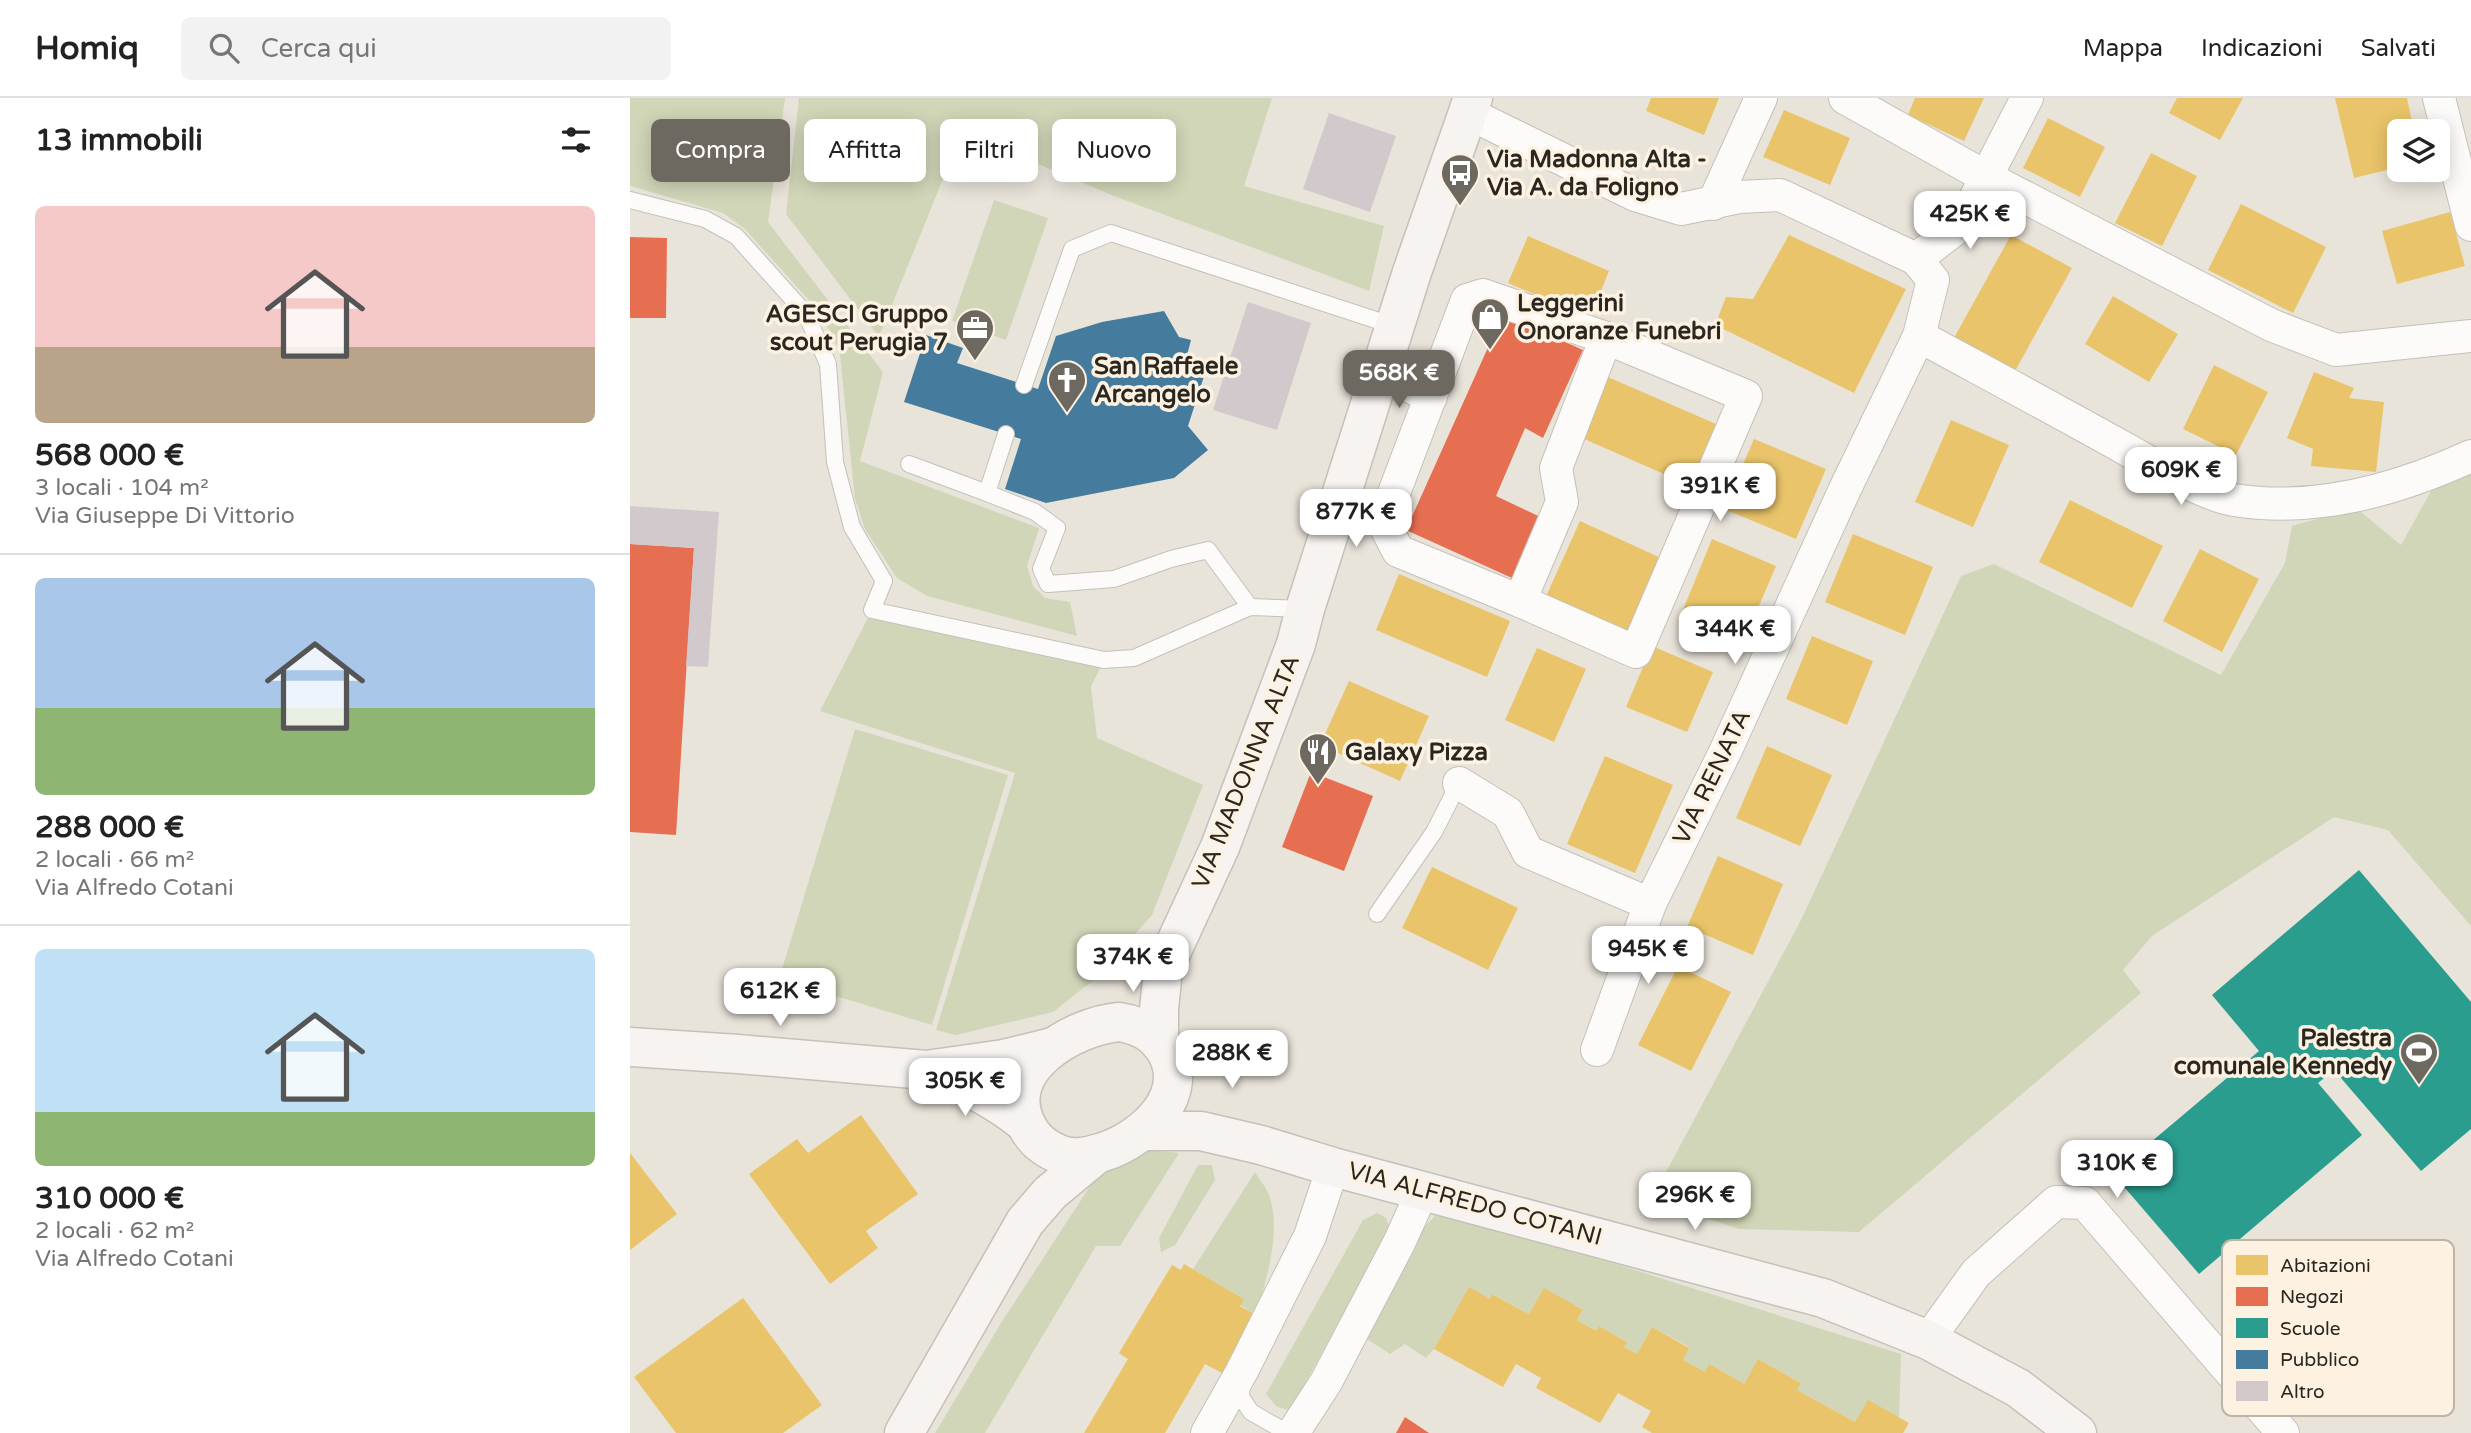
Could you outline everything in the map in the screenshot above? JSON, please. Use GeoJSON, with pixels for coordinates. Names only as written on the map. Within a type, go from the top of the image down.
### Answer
{"type":"FeatureCollection","features":[{"type":"Feature","properties":{"kind":"street"},"geometry":{"type":"LineString","coordinates":[[1713,204],[1761,98]]}},
{"type":"Feature","properties":{"kind":"street"},"geometry":{"type":"LineString","coordinates":[[1845,98],[1986,177],[2271,325],[2336,350],[2471,336]]}},
{"type":"Feature","properties":{"kind":"street"},"geometry":{"type":"LineString","coordinates":[[1470,106],[1635,195],[1681,209],[1739,197],[1780,195],[1870,227],[1916,259],[1962,224],[2027,98]]}},
{"type":"Feature","properties":{"kind":"street"},"geometry":{"type":"LineString","coordinates":[[2439,98],[2471,225]]}},
{"type":"Feature","properties":{"kind":"street","name":"VIA MADONNA ALTA"},"geometry":{"type":"LineString","coordinates":[[1028,1128],[1040,1144],[1052,1152],[1082,1158],[1122,1146],[1144,1131],[1161,1112],[1168,1099],[1172,1084],[1159,1009],[1163,971],[1220,847],[1296,644],[1382,373],[1394,326],[1470,106]]}},
{"type":"Feature","properties":{"kind":"street","name":"VIA RENATA"},"geometry":{"type":"LineString","coordinates":[[1597,1050],[1650,904],[1725,752],[1845,489],[1919,336],[1933,280],[1916,259]]}},
{"type":"Feature","properties":{"kind":"street"},"geometry":{"type":"LineString","coordinates":[[1483,295],[1606,338],[1746,396],[1636,652],[1398,551],[1383,522],[1467,300],[1483,295]]}},
{"type":"Feature","properties":{"kind":"street"},"geometry":{"type":"LineString","coordinates":[[1919,336],[2183,480],[2231,500],[2285,506],[2376,492],[2435,472],[2471,456]]}},
{"type":"Feature","properties":{"kind":"street"},"geometry":{"type":"LineString","coordinates":[[1520,601],[1562,502],[1556,468],[1606,338]]}},
{"type":"Feature","properties":{"kind":"street"},"geometry":{"type":"LineString","coordinates":[[1382,373],[1431,397]]}},
{"type":"Feature","properties":{"kind":"street"},"geometry":{"type":"LineString","coordinates":[[1459,783],[1508,813],[1528,852],[1650,904]]}},
{"type":"Feature","properties":{"kind":"street","name":"VIA MADONNA ALTA"},"geometry":{"type":"LineString","coordinates":[[1025,1222],[1035,1159],[1021,1104],[1028,1074],[1052,1047],[1088,1028],[1128,1001],[1163,971]]}},
{"type":"Feature","properties":{"kind":"street","name":"VIA MADONNA ALTA"},"geometry":{"type":"LineString","coordinates":[[1088,1028],[1119,1022],[1134,1024],[1148,1031],[1166,1055]]}},
{"type":"Feature","properties":{"kind":"street"},"geometry":{"type":"LineString","coordinates":[[630,1047],[926,1070],[1004,1059],[1052,1047]]}},
{"type":"Feature","properties":{"kind":"street","name":"VIA ALFREDO COTANI"},"geometry":{"type":"LineString","coordinates":[[1166,1055],[1203,1107],[1261,1145]]}},
{"type":"Feature","properties":{"kind":"street"},"geometry":{"type":"LineString","coordinates":[[926,1070],[960,1082],[985,1095],[1028,1128]]}},
{"type":"Feature","properties":{"kind":"street","name":"VIA ALFREDO COTANI"},"geometry":{"type":"LineString","coordinates":[[1144,1131],[1201,1131],[1261,1145],[1332,1167],[1824,1298],[1928,1340],[2018,1388],[2077,1433]]}},
{"type":"Feature","properties":{"kind":"street","name":"VIA MADONNA ALTA"},"geometry":{"type":"LineString","coordinates":[[904,1433],[1025,1222],[1050,1193],[1097,1154]]}},
{"type":"Feature","properties":{"kind":"street"},"geometry":{"type":"LineString","coordinates":[[1207,1433],[1242,1371],[1310,1236],[1332,1167]]}},
{"type":"Feature","properties":{"kind":"street"},"geometry":{"type":"LineString","coordinates":[[1294,1431],[1332,1370],[1399,1243],[1423,1190]]}},
{"type":"Feature","properties":{"kind":"street"},"geometry":{"type":"LineString","coordinates":[[1928,1340],[1976,1273],[2056,1202],[2085,1203],[2222,1362]]}},
{"type":"Feature","properties":{"kind":"street"},"geometry":{"type":"LineString","coordinates":[[2268,1416],[2283,1433]]}},
{"type":"Feature","properties":{"kind":"lane"},"geometry":{"type":"LineString","coordinates":[[630,200],[705,219],[736,236],[806,314],[828,364],[835,462],[852,527],[884,581],[872,610],[1104,660],[1134,658],[1250,607],[1305,609]]}},
{"type":"Feature","properties":{"kind":"lane"},"geometry":{"type":"LineString","coordinates":[[1024,385],[1072,249],[1111,233],[1394,326]]}},
{"type":"Feature","properties":{"kind":"lane"},"geometry":{"type":"LineString","coordinates":[[987,493],[1006,434]]}},
{"type":"Feature","properties":{"kind":"lane"},"geometry":{"type":"LineString","coordinates":[[909,464],[1035,512],[1057,528],[1041,569],[1048,584],[1114,579],[1171,559],[1208,550],[1250,607]]}},
{"type":"Feature","properties":{"kind":"lane"},"geometry":{"type":"LineString","coordinates":[[1377,914],[1434,832],[1459,783]]}},
{"type":"Feature","properties":{"kind":"lane"},"geometry":{"type":"LineString","coordinates":[[1242,1371],[1241,1397],[1251,1412],[1279,1428],[1294,1431]]}},
{"type":"Feature","properties":{"kind":"green space"},"geometry":{"type":"Polygon","coordinates":[[[630,98],[785,98],[782,119],[651,119],[651,182],[773,182],[768,222],[883,372],[860,461],[1039,528],[1027,566],[1033,586],[1045,598],[1070,602],[1077,636],[927,596],[897,578],[865,529],[855,499],[840,355],[833,336],[816,308],[745,229],[723,213],[630,186],[630,98]]]}},
{"type":"Feature","properties":{"kind":"green space"},"geometry":{"type":"Polygon","coordinates":[[[799,98],[1272,98],[1244,186],[1384,226],[1369,291],[1081,182],[1176,182],[1176,119],[1052,119],[1052,170],[1038,164],[1038,119],[940,119],[942,182],[879,337],[786,214],[799,98]]]}},
{"type":"Feature","properties":{"kind":"green space"},"geometry":{"type":"Polygon","coordinates":[[[994,200],[1048,218],[1006,340],[952,321],[994,200]]]}},
{"type":"Feature","properties":{"kind":"green space"},"geometry":{"type":"Polygon","coordinates":[[[2471,474],[2471,926],[2388,830],[2334,817],[2152,936],[2123,970],[2141,993],[1859,1232],[1739,1229],[1651,1200],[1801,920],[1961,576],[1994,564],[2221,675],[2285,563],[2292,526],[2356,508],[2401,545],[2431,491],[2471,474]]]}},
{"type":"Feature","properties":{"kind":"green space"},"geometry":{"type":"Polygon","coordinates":[[[872,610],[1104,660],[1091,687],[1097,738],[1203,785],[1152,915],[1096,978],[1053,1012],[956,1035],[936,1030],[1015,773],[820,711],[872,610]]]}},
{"type":"Feature","properties":{"kind":"green space"},"geometry":{"type":"Polygon","coordinates":[[[855,729],[1008,775],[932,1025],[779,979],[855,729]]]}},
{"type":"Feature","properties":{"kind":"green space"},"geometry":{"type":"Polygon","coordinates":[[[1150,1150],[1179,1153],[1120,1246],[1096,1246],[985,1433],[935,1433],[1001,1323],[1094,1180],[1118,1161],[1150,1150]]]}},
{"type":"Feature","properties":{"kind":"green space"},"geometry":{"type":"Polygon","coordinates":[[[1198,1165],[1212,1165],[1215,1180],[1175,1245],[1161,1252],[1159,1238],[1198,1165]]]}},
{"type":"Feature","properties":{"kind":"green space"},"geometry":{"type":"Polygon","coordinates":[[[1255,1172],[1269,1195],[1274,1224],[1271,1255],[1256,1315],[1240,1305],[1244,1299],[1193,1269],[1255,1172]]]}},
{"type":"Feature","properties":{"kind":"green space"},"geometry":{"type":"Polygon","coordinates":[[[1377,1213],[1386,1218],[1390,1228],[1290,1411],[1276,1406],[1266,1394],[1363,1220],[1377,1213]]]}},
{"type":"Feature","properties":{"kind":"green space"},"geometry":{"type":"Polygon","coordinates":[[[1437,1214],[1619,1265],[1901,1354],[1899,1417],[1855,1422],[1797,1390],[1801,1383],[1758,1359],[1744,1384],[1705,1372],[1683,1360],[1689,1347],[1652,1327],[1637,1354],[1624,1347],[1626,1341],[1599,1326],[1596,1331],[1577,1320],[1583,1311],[1529,1314],[1493,1294],[1490,1299],[1469,1288],[1434,1349],[1426,1358],[1405,1344],[1390,1354],[1365,1338],[1419,1232],[1437,1214]]]}},
{"type":"Feature","properties":{"kind":"building: Abitazioni"},"geometry":{"type":"Polygon","coordinates":[[[1651,98],[1719,98],[1704,135],[1646,111],[1651,98]]]}},
{"type":"Feature","properties":{"kind":"building: Abitazioni"},"geometry":{"type":"Polygon","coordinates":[[[1915,98],[1984,98],[1964,141],[1908,115],[1915,98]]]}},
{"type":"Feature","properties":{"kind":"building: Abitazioni"},"geometry":{"type":"Polygon","coordinates":[[[2177,98],[2243,98],[2220,140],[2169,113],[2177,98]]]}},
{"type":"Feature","properties":{"kind":"building: Abitazioni"},"geometry":{"type":"Polygon","coordinates":[[[2335,98],[2407,98],[2411,119],[2387,119],[2387,170],[2354,178],[2335,98]]]}},
{"type":"Feature","properties":{"kind":"building: Abitazioni"},"geometry":{"type":"Polygon","coordinates":[[[1784,110],[1850,138],[1830,185],[1763,157],[1784,110]]]}},
{"type":"Feature","properties":{"kind":"building: Abitazioni"},"geometry":{"type":"Polygon","coordinates":[[[2048,118],[2105,147],[2080,197],[2023,168],[2048,118]]]}},
{"type":"Feature","properties":{"kind":"building: Abitazioni"},"geometry":{"type":"Polygon","coordinates":[[[2151,153],[2197,176],[2162,246],[2115,223],[2151,153]]]}},
{"type":"Feature","properties":{"kind":"building: Abitazioni"},"geometry":{"type":"Polygon","coordinates":[[[2241,204],[2326,247],[2293,313],[2208,270],[2241,204]]]}},
{"type":"Feature","properties":{"kind":"building: Abitazioni"},"geometry":{"type":"Polygon","coordinates":[[[2450,212],[2465,266],[2397,284],[2382,231],[2450,212]]]}},
{"type":"Feature","properties":{"kind":"building: Abitazioni"},"geometry":{"type":"Polygon","coordinates":[[[1789,235],[1906,289],[1854,393],[1715,325],[1726,297],[1753,299],[1789,235]]]}},
{"type":"Feature","properties":{"kind":"building: Abitazioni"},"geometry":{"type":"Polygon","coordinates":[[[2011,235],[2072,268],[2015,371],[1954,338],[2011,235]]]}},
{"type":"Feature","properties":{"kind":"building: Abitazioni"},"geometry":{"type":"Polygon","coordinates":[[[1528,236],[1609,271],[1590,318],[1508,283],[1528,236]]]}},
{"type":"Feature","properties":{"kind":"building: Abitazioni"},"geometry":{"type":"Polygon","coordinates":[[[2113,296],[2178,334],[2149,382],[2085,344],[2113,296]]]}},
{"type":"Feature","properties":{"kind":"building: Abitazioni"},"geometry":{"type":"Polygon","coordinates":[[[2214,365],[2268,392],[2236,455],[2183,429],[2214,365]]]}},
{"type":"Feature","properties":{"kind":"building: Abitazioni"},"geometry":{"type":"Polygon","coordinates":[[[2314,372],[2354,388],[2349,398],[2384,402],[2376,472],[2311,466],[2313,449],[2287,438],[2314,372]]]}},
{"type":"Feature","properties":{"kind":"building: Abitazioni"},"geometry":{"type":"Polygon","coordinates":[[[1601,374],[1723,427],[1696,488],[1575,435],[1601,374]]]}},
{"type":"Feature","properties":{"kind":"building: Abitazioni"},"geometry":{"type":"Polygon","coordinates":[[[1951,420],[2009,445],[1973,527],[1915,502],[1951,420]]]}},
{"type":"Feature","properties":{"kind":"building: Abitazioni"},"geometry":{"type":"Polygon","coordinates":[[[1754,439],[1826,469],[1796,539],[1724,509],[1754,439]]]}},
{"type":"Feature","properties":{"kind":"building: Abitazioni"},"geometry":{"type":"Polygon","coordinates":[[[2070,500],[2163,546],[2132,608],[2039,562],[2070,500]]]}},
{"type":"Feature","properties":{"kind":"building: Abitazioni"},"geometry":{"type":"Polygon","coordinates":[[[1580,521],[1661,558],[1624,640],[1543,603],[1580,521]]]}},
{"type":"Feature","properties":{"kind":"building: Abitazioni"},"geometry":{"type":"Polygon","coordinates":[[[1853,534],[1933,567],[1905,635],[1825,602],[1853,534]]]}},
{"type":"Feature","properties":{"kind":"building: Abitazioni"},"geometry":{"type":"Polygon","coordinates":[[[1712,539],[1776,566],[1741,648],[1678,622],[1712,539]]]}},
{"type":"Feature","properties":{"kind":"building: Abitazioni"},"geometry":{"type":"Polygon","coordinates":[[[2200,549],[2259,579],[2222,652],[2163,621],[2200,549]]]}},
{"type":"Feature","properties":{"kind":"building: Abitazioni"},"geometry":{"type":"Polygon","coordinates":[[[1399,574],[1510,621],[1487,677],[1376,630],[1399,574]]]}},
{"type":"Feature","properties":{"kind":"building: Abitazioni"},"geometry":{"type":"Polygon","coordinates":[[[1812,636],[1873,661],[1847,725],[1786,699],[1812,636]]]}},
{"type":"Feature","properties":{"kind":"building: Abitazioni"},"geometry":{"type":"Polygon","coordinates":[[[1652,646],[1713,672],[1687,732],[1626,707],[1652,646]]]}},
{"type":"Feature","properties":{"kind":"building: Abitazioni"},"geometry":{"type":"Polygon","coordinates":[[[1537,648],[1586,669],[1554,742],[1505,720],[1537,648]]]}},
{"type":"Feature","properties":{"kind":"building: Abitazioni"},"geometry":{"type":"Polygon","coordinates":[[[1349,681],[1429,716],[1400,781],[1320,745],[1349,681]]]}},
{"type":"Feature","properties":{"kind":"building: Abitazioni"},"geometry":{"type":"Polygon","coordinates":[[[1767,746],[1832,775],[1800,846],[1736,818],[1767,746]]]}},
{"type":"Feature","properties":{"kind":"building: Abitazioni"},"geometry":{"type":"Polygon","coordinates":[[[1605,756],[1673,785],[1635,873],[1567,844],[1605,756]]]}},
{"type":"Feature","properties":{"kind":"building: Abitazioni"},"geometry":{"type":"Polygon","coordinates":[[[1718,856],[1783,884],[1753,955],[1687,927],[1718,856]]]}},
{"type":"Feature","properties":{"kind":"building: Abitazioni"},"geometry":{"type":"Polygon","coordinates":[[[1432,867],[1518,908],[1488,970],[1402,928],[1432,867]]]}},
{"type":"Feature","properties":{"kind":"building: Abitazioni"},"geometry":{"type":"Polygon","coordinates":[[[1678,966],[1731,992],[1691,1071],[1638,1045],[1678,966]]]}},
{"type":"Feature","properties":{"kind":"building: Abitazioni"},"geometry":{"type":"Polygon","coordinates":[[[861,1115],[918,1194],[866,1231],[878,1248],[830,1284],[749,1174],[797,1139],[808,1153],[861,1115]]]}},
{"type":"Feature","properties":{"kind":"building: Abitazioni"},"geometry":{"type":"Polygon","coordinates":[[[630,1153],[677,1214],[630,1250],[630,1153]]]}},
{"type":"Feature","properties":{"kind":"building: Abitazioni"},"geometry":{"type":"Polygon","coordinates":[[[1184,1264],[1244,1299],[1240,1306],[1256,1315],[1222,1373],[1205,1364],[1165,1433],[1084,1433],[1128,1359],[1119,1353],[1172,1265],[1181,1270],[1184,1264]]]}},
{"type":"Feature","properties":{"kind":"building: Abitazioni"},"geometry":{"type":"Polygon","coordinates":[[[1469,1287],[1490,1299],[1492,1294],[1529,1314],[1544,1288],[1583,1310],[1577,1320],[1596,1331],[1599,1326],[1627,1342],[1624,1347],[1637,1354],[1652,1327],[1689,1348],[1683,1360],[1705,1372],[1709,1364],[1744,1384],[1758,1359],[1801,1383],[1797,1390],[1855,1422],[1868,1400],[1909,1423],[1903,1433],[1652,1433],[1642,1427],[1651,1411],[1618,1393],[1600,1423],[1536,1388],[1541,1378],[1516,1364],[1503,1387],[1434,1349],[1469,1287]]]}},
{"type":"Feature","properties":{"kind":"building: Abitazioni"},"geometry":{"type":"Polygon","coordinates":[[[743,1298],[822,1405],[783,1433],[676,1433],[634,1377],[743,1298]]]}},
{"type":"Feature","properties":{"kind":"building: Negozi"},"geometry":{"type":"Polygon","coordinates":[[[630,237],[667,238],[666,318],[630,318],[630,237]]]}},
{"type":"Feature","properties":{"kind":"building: Negozi"},"geometry":{"type":"Polygon","coordinates":[[[1503,314],[1583,350],[1543,438],[1525,428],[1496,496],[1551,522],[1523,583],[1406,530],[1503,314]]]}},
{"type":"Feature","properties":{"kind":"building: Negozi"},"geometry":{"type":"Polygon","coordinates":[[[630,544],[694,548],[676,835],[630,832],[630,544]]]}},
{"type":"Feature","properties":{"kind":"building: Negozi"},"geometry":{"type":"Polygon","coordinates":[[[1311,772],[1373,796],[1344,871],[1282,847],[1311,772]]]}},
{"type":"Feature","properties":{"kind":"building: Negozi"},"geometry":{"type":"Polygon","coordinates":[[[1405,1417],[1429,1433],[1396,1433],[1405,1417]]]}},
{"type":"Feature","properties":{"kind":"building: Scuole"},"geometry":{"type":"Polygon","coordinates":[[[2359,870],[2471,1002],[2471,1129],[2421,1171],[2334,1070],[2318,1083],[2362,1135],[2239,1240],[2222,1240],[2222,1254],[2199,1274],[2113,1174],[2259,1051],[2212,995],[2359,870]]]}},
{"type":"Feature","properties":{"kind":"building: Pubblico","name":"San Raffaele Arcangelo"},"geometry":{"type":"Polygon","coordinates":[[[1164,311],[1179,337],[1191,340],[1185,363],[1206,370],[1188,426],[1208,450],[1174,478],[1046,503],[1005,489],[1021,439],[904,402],[926,335],[963,348],[957,363],[1038,389],[1056,336],[1102,322],[1164,311]]]}},
{"type":"Feature","properties":{"kind":"building: Altro"},"geometry":{"type":"Polygon","coordinates":[[[1329,113],[1396,136],[1370,212],[1303,189],[1329,113]]]}},
{"type":"Feature","properties":{"kind":"building: Altro"},"geometry":{"type":"Polygon","coordinates":[[[1248,302],[1311,323],[1277,430],[1213,410],[1248,302]]]}},
{"type":"Feature","properties":{"kind":"building: Altro"},"geometry":{"type":"Polygon","coordinates":[[[630,506],[719,512],[708,667],[686,666],[694,548],[630,544],[630,506]]]}},
{"type":"Feature","properties":{"kind":"place","name":"Via Madonna Alta - Via A. da Foligno"},"geometry":{"type":"Point","coordinates":[1460,207]}},
{"type":"Feature","properties":{"kind":"place","name":"Leggerini Onoranze Funebri"},"geometry":{"type":"Point","coordinates":[1490,351]}},
{"type":"Feature","properties":{"kind":"place","name":"AGESCI Gruppo scout Perugia 7"},"geometry":{"type":"Point","coordinates":[975,362]}},
{"type":"Feature","properties":{"kind":"place","name":"San Raffaele Arcangelo"},"geometry":{"type":"Point","coordinates":[1067,414]}},
{"type":"Feature","properties":{"kind":"place","name":"Galaxy Pizza"},"geometry":{"type":"Point","coordinates":[1318,786]}},
{"type":"Feature","properties":{"kind":"place","name":"Palestra comunale Kennedy"},"geometry":{"type":"Point","coordinates":[2419,1086]}}]}
